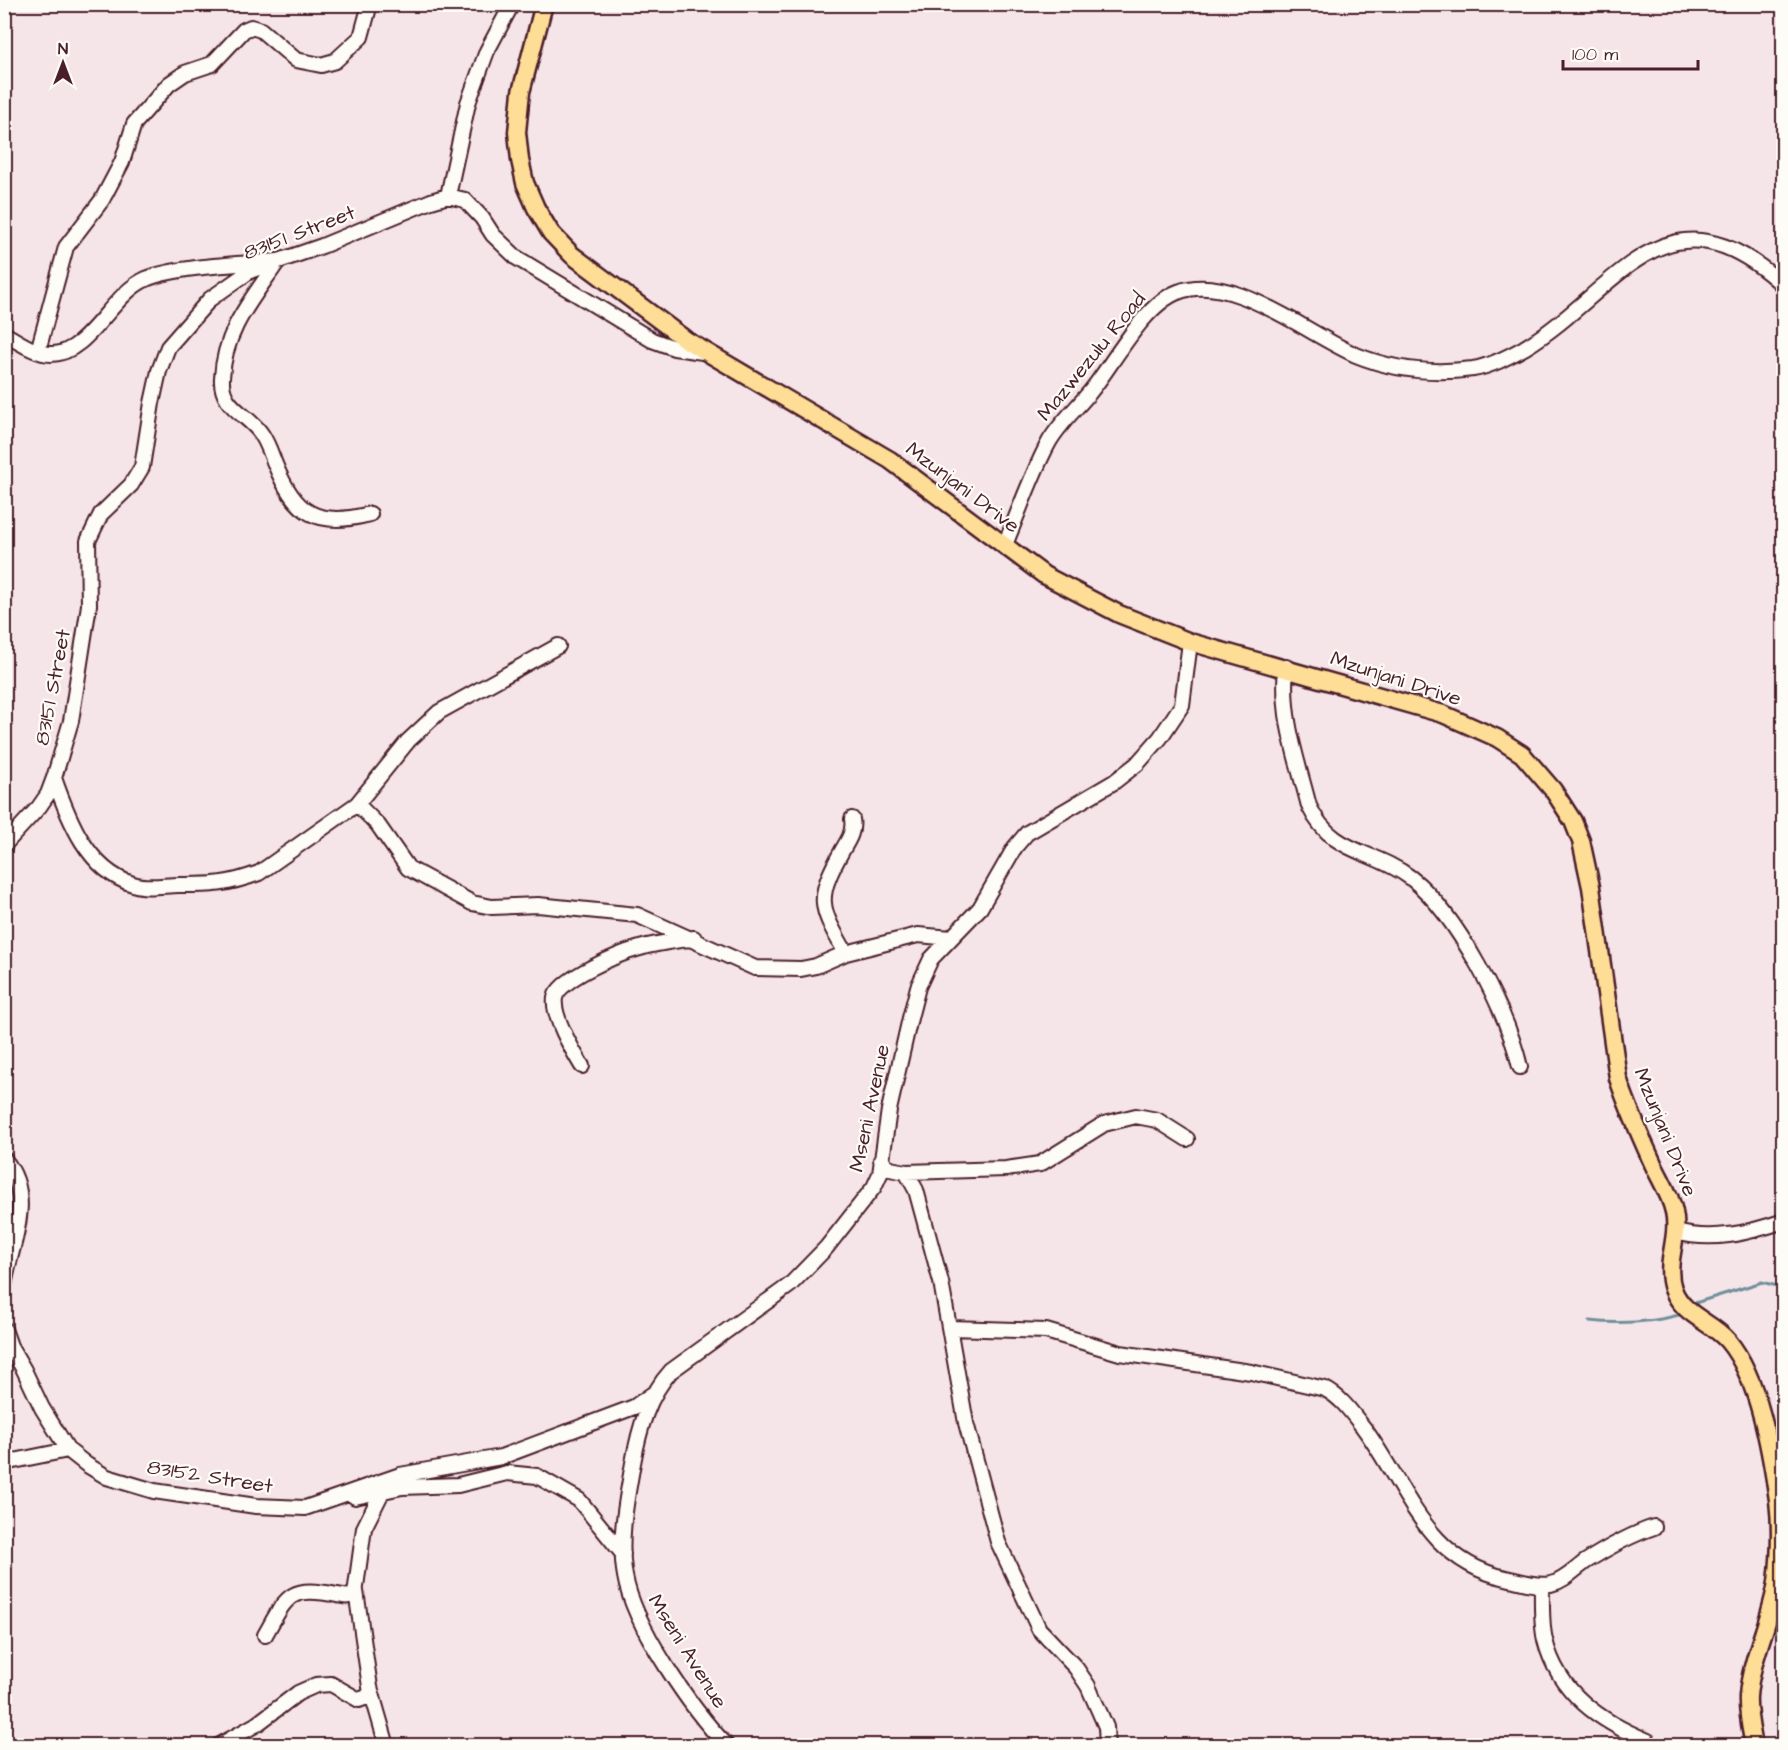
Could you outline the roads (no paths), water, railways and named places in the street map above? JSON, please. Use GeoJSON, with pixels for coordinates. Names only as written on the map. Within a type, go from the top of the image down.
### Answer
{"type":"FeatureCollection","features":[{"type":"Feature","properties":{"kind":"main road","name":"Mzunjani Drive"},"geometry":{"type":"LineString","coordinates":[[544,4],[521,92],[517,132],[522,172],[536,208],[551,233],[572,255],[705,352],[890,460],[1044,576],[1110,609],[1190,642],[1443,714],[1497,738],[1522,754],[1553,790],[1573,821],[1586,861],[1618,1078],[1629,1111],[1672,1204],[1676,1232],[1670,1264],[1672,1287],[1687,1310],[1727,1340],[1747,1374],[1761,1417],[1778,1501],[1776,1582],[1748,1696],[1754,1746]]}},
{"type":"Feature","properties":{"kind":"street"},"geometry":{"type":"LineString","coordinates":[[38,351],[66,247],[102,200],[122,162],[134,124],[169,84],[185,73],[212,64],[244,30],[251,27],[261,30],[296,60],[321,65],[334,61],[361,37],[370,4]]}},
{"type":"Feature","properties":{"kind":"street"},"geometry":{"type":"LineString","coordinates":[[512,4],[487,51],[468,103],[448,196],[465,200],[472,205],[492,235],[517,258],[582,299],[662,345],[705,352]]}},
{"type":"Feature","properties":{"kind":"street","name":"83151 Street"},"geometry":{"type":"LineString","coordinates":[[4,845],[39,807],[48,794],[54,778],[71,721],[90,605],[87,549],[91,531],[108,506],[131,485],[142,467],[152,403],[159,371],[168,346],[186,323],[232,283],[250,271],[448,196]]}},
{"type":"Feature","properties":{"kind":"street","name":"Mazwezulu Road"},"geometry":{"type":"LineString","coordinates":[[1004,547],[1050,439],[1105,374],[1153,308],[1178,292],[1192,288],[1227,291],[1260,303],[1317,337],[1358,356],[1387,366],[1432,371],[1475,369],[1509,357],[1556,328],[1623,269],[1663,246],[1680,241],[1695,239],[1723,243],[1743,254],[1784,286]]}},
{"type":"Feature","properties":{"kind":"street"},"geometry":{"type":"LineString","coordinates":[[4,334],[38,351],[52,354],[72,348],[125,291],[149,277],[278,261]]}},
{"type":"Feature","properties":{"kind":"street"},"geometry":{"type":"LineString","coordinates":[[278,261],[248,301],[232,329],[222,378],[225,398],[236,412],[261,434],[286,490],[297,505],[318,518],[348,520],[369,514]]}},
{"type":"Feature","properties":{"kind":"street","name":"Mseni Avenue"},"geometry":{"type":"LineString","coordinates":[[727,1746],[713,1731],[673,1674],[634,1609],[624,1575],[627,1496],[646,1410],[662,1381],[681,1362],[765,1305],[790,1285],[825,1248],[869,1193],[879,1174],[889,1110],[918,987],[931,959],[980,908],[1014,847],[1027,833],[1114,782],[1137,764],[1160,738],[1182,705],[1190,642]]}},
{"type":"Feature","properties":{"kind":"street"},"geometry":{"type":"LineString","coordinates":[[54,778],[67,813],[89,852],[112,872],[138,885],[211,887],[242,880],[259,873],[357,804],[415,734],[439,712],[558,646]]}},
{"type":"Feature","properties":{"kind":"street"},"geometry":{"type":"LineString","coordinates":[[1286,668],[1283,695],[1286,722],[1314,819],[1335,841],[1404,874],[1435,902],[1463,943],[1505,1019],[1520,1067]]}},
{"type":"Feature","properties":{"kind":"street"},"geometry":{"type":"LineString","coordinates":[[357,804],[378,825],[408,868],[472,903],[492,907],[538,905],[637,915],[694,938],[734,960],[768,969],[816,966],[846,953],[918,935],[951,938]]}},
{"type":"Feature","properties":{"kind":"street"},"geometry":{"type":"LineString","coordinates":[[846,953],[826,917],[823,897],[852,832],[852,819]]}},
{"type":"Feature","properties":{"kind":"street"},"geometry":{"type":"LineString","coordinates":[[582,1066],[556,1013],[554,1000],[561,985],[639,948],[694,938]]}},
{"type":"Feature","properties":{"kind":"street"},"geometry":{"type":"LineString","coordinates":[[881,1160],[890,1169],[906,1172],[1005,1169],[1040,1164],[1104,1124],[1136,1116],[1157,1120],[1187,1139]]}},
{"type":"Feature","properties":{"kind":"street"},"geometry":{"type":"LineString","coordinates":[[4,1159],[17,1175],[22,1196],[4,1286]]}},
{"type":"Feature","properties":{"kind":"street"},"geometry":{"type":"LineString","coordinates":[[906,1172],[922,1207],[950,1328],[966,1423],[998,1542],[1038,1629],[1076,1668],[1088,1686],[1106,1727],[1107,1746]]}},
{"type":"Feature","properties":{"kind":"street"},"geometry":{"type":"LineString","coordinates":[[1676,1232],[1696,1238],[1748,1234],[1784,1221]]}},
{"type":"Feature","properties":{"kind":"street"},"geometry":{"type":"LineString","coordinates":[[950,1328],[1046,1331],[1120,1353],[1242,1371],[1324,1389],[1341,1400],[1367,1432],[1423,1525],[1438,1541],[1471,1566],[1497,1576],[1542,1585],[1559,1581],[1635,1533],[1654,1527]]}},
{"type":"Feature","properties":{"kind":"street"},"geometry":{"type":"LineString","coordinates":[[4,1329],[10,1346],[24,1370]]}},
{"type":"Feature","properties":{"kind":"street"},"geometry":{"type":"LineString","coordinates":[[4,1358],[24,1370]]}},
{"type":"Feature","properties":{"kind":"street","name":"83152 Street"},"geometry":{"type":"LineString","coordinates":[[24,1370],[42,1408],[68,1450],[87,1465],[107,1476],[177,1497],[290,1509],[305,1508],[400,1475],[482,1462],[519,1452],[634,1407],[656,1391]]}},
{"type":"Feature","properties":{"kind":"street"},"geometry":{"type":"LineString","coordinates":[[4,1463],[68,1450]]}},
{"type":"Feature","properties":{"kind":"street","name":"83152 Street"},"geometry":{"type":"LineString","coordinates":[[337,1498],[402,1487],[458,1485],[507,1473],[537,1476],[579,1500],[624,1554]]}},
{"type":"Feature","properties":{"kind":"street"},"geometry":{"type":"LineString","coordinates":[[382,1492],[364,1528],[356,1592],[370,1687],[387,1746]]}},
{"type":"Feature","properties":{"kind":"street"},"geometry":{"type":"LineString","coordinates":[[1542,1585],[1545,1640],[1566,1685],[1601,1718],[1648,1741]]}},
{"type":"Feature","properties":{"kind":"street"},"geometry":{"type":"LineString","coordinates":[[266,1635],[284,1601],[292,1594],[307,1591],[348,1597],[356,1592]]}},
{"type":"Feature","properties":{"kind":"street"},"geometry":{"type":"LineString","coordinates":[[218,1746],[258,1724],[312,1686],[331,1684],[359,1700],[366,1697],[371,1691],[370,1687]]}},
{"type":"Feature","properties":{"kind":"waterway"},"geometry":{"type":"LineString","coordinates":[[756,10],[761,4]]}},
{"type":"Feature","properties":{"kind":"waterway"},"geometry":{"type":"LineString","coordinates":[[1692,1304],[1762,1282],[1784,1288]]}},
{"type":"Feature","properties":{"kind":"waterway"},"geometry":{"type":"LineString","coordinates":[[1589,1321],[1635,1322],[1679,1315]]}}]}
